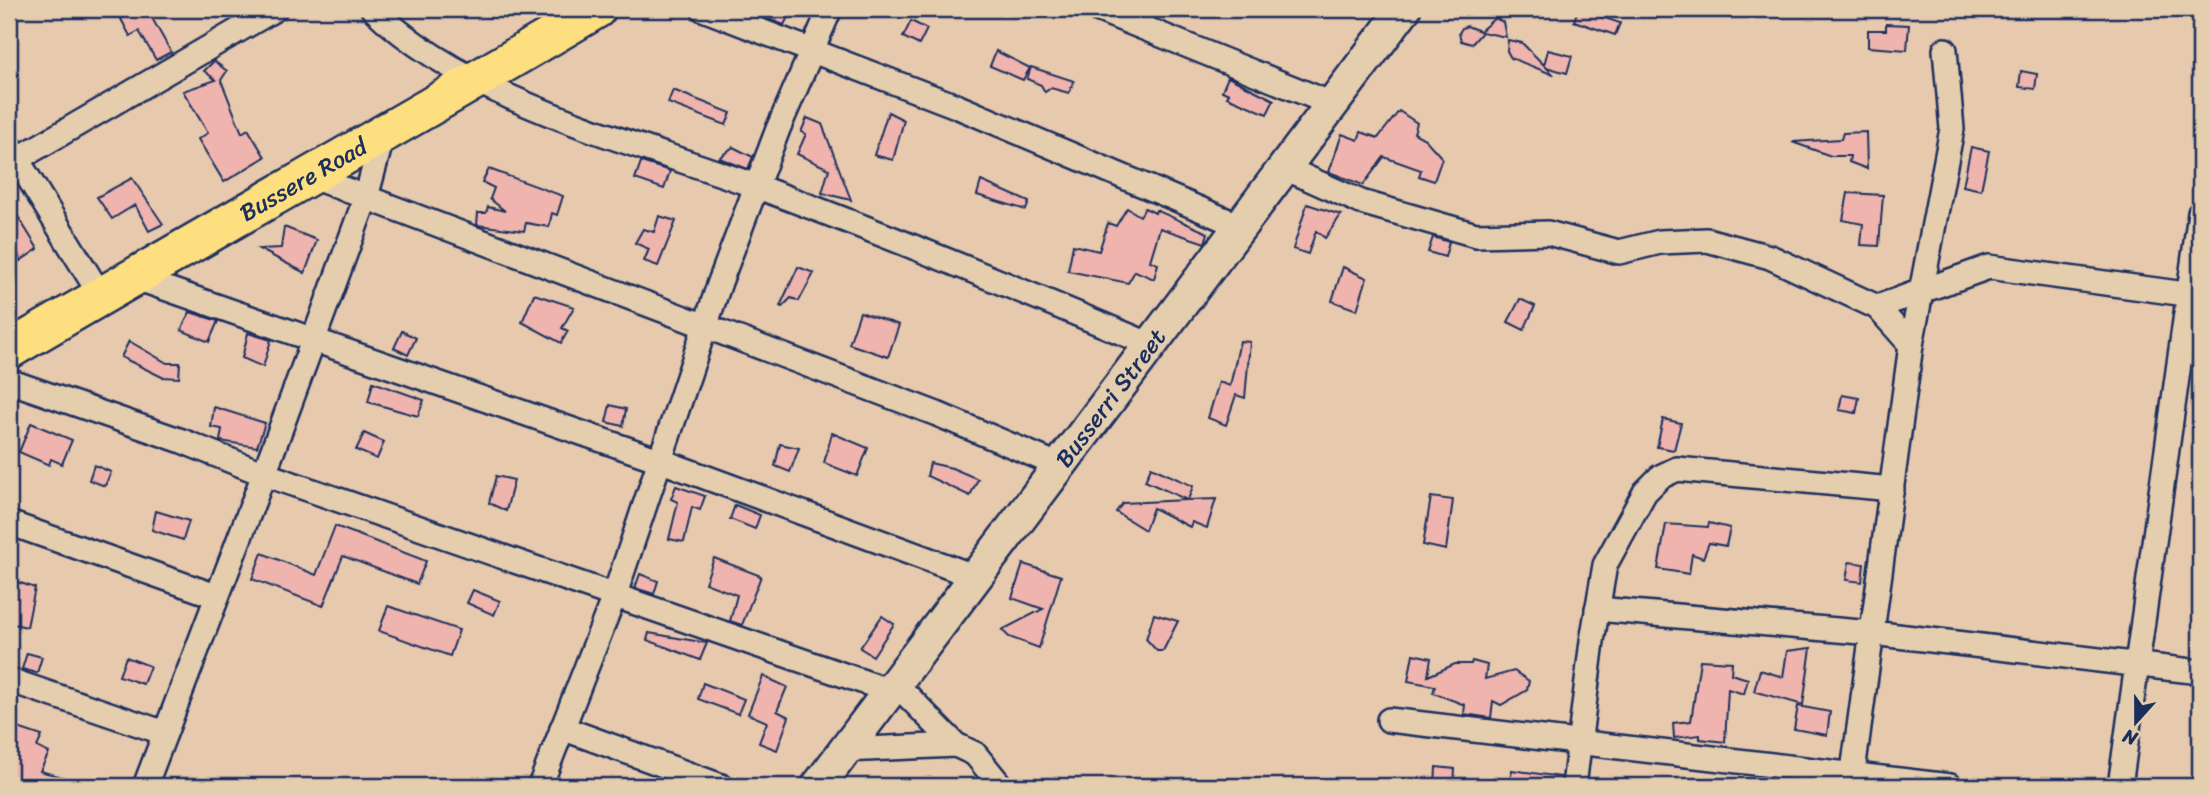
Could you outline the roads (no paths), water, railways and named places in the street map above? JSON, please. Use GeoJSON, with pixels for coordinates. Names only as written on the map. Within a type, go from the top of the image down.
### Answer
{"type":"FeatureCollection","features":[{"type":"Feature","properties":{"kind":"main road","name":"Bussere Road"},"geometry":{"type":"LineString","coordinates":[[9,350],[597,9]]}},
{"type":"Feature","properties":{"kind":"main road","name":"Busserri Street"},"geometry":{"type":"LineString","coordinates":[[818,786],[1404,9]]}},
{"type":"Feature","properties":{"kind":"street"},"geometry":{"type":"LineString","coordinates":[[101,296],[11,156],[275,9]]}},
{"type":"Feature","properties":{"kind":"street"},"geometry":{"type":"LineString","coordinates":[[373,9],[397,32],[474,82],[874,231],[1151,345]]}},
{"type":"Feature","properties":{"kind":"street"},"geometry":{"type":"LineString","coordinates":[[703,9],[813,49],[1240,226]]}},
{"type":"Feature","properties":{"kind":"street"},"geometry":{"type":"LineString","coordinates":[[540,786],[615,594],[705,326],[778,129],[830,9]]}},
{"type":"Feature","properties":{"kind":"street"},"geometry":{"type":"LineString","coordinates":[[1097,9],[1332,104]]}},
{"type":"Feature","properties":{"kind":"street"},"geometry":{"type":"LineString","coordinates":[[1852,780],[1911,345],[1952,129],[1945,50]]}},
{"type":"Feature","properties":{"kind":"street"},"geometry":{"type":"LineString","coordinates":[[150,785],[165,733],[366,197],[383,135]]}},
{"type":"Feature","properties":{"kind":"street"},"geometry":{"type":"LineString","coordinates":[[1284,168],[1361,202],[1476,235],[1548,233],[1619,252],[1660,242],[1707,240],[1770,257],[1877,307],[1911,345]]}},
{"type":"Feature","properties":{"kind":"street"},"geometry":{"type":"LineString","coordinates":[[307,175],[937,414],[1060,466]]}},
{"type":"Feature","properties":{"kind":"street"},"geometry":{"type":"LineString","coordinates":[[2120,786],[2193,296],[2200,213]]}},
{"type":"Feature","properties":{"kind":"street"},"geometry":{"type":"LineString","coordinates":[[1877,307],[1989,267],[2193,296]]}},
{"type":"Feature","properties":{"kind":"street"},"geometry":{"type":"LineString","coordinates":[[133,277],[312,342],[659,460],[976,577]]}},
{"type":"Feature","properties":{"kind":"street"},"geometry":{"type":"LineString","coordinates":[[9,381],[182,441],[264,474],[893,687],[956,745],[975,754],[1001,786]]}},
{"type":"Feature","properties":{"kind":"street"},"geometry":{"type":"LineString","coordinates":[[1574,786],[1605,565],[1645,492],[1660,477],[1677,469],[1892,489]]}},
{"type":"Feature","properties":{"kind":"street"},"geometry":{"type":"LineString","coordinates":[[9,523],[216,596]]}},
{"type":"Feature","properties":{"kind":"street"},"geometry":{"type":"LineString","coordinates":[[1597,609],[1872,633],[2200,672]]}},
{"type":"Feature","properties":{"kind":"street"},"geometry":{"type":"LineString","coordinates":[[9,680],[165,733]]}},
{"type":"Feature","properties":{"kind":"street"},"geometry":{"type":"LineString","coordinates":[[1389,720],[1580,742],[1852,780],[1951,786]]}},
{"type":"Feature","properties":{"kind":"street"},"geometry":{"type":"LineString","coordinates":[[562,728],[721,786]]}},
{"type":"Feature","properties":{"kind":"street"},"geometry":{"type":"LineString","coordinates":[[844,750],[956,745]]}}]}
